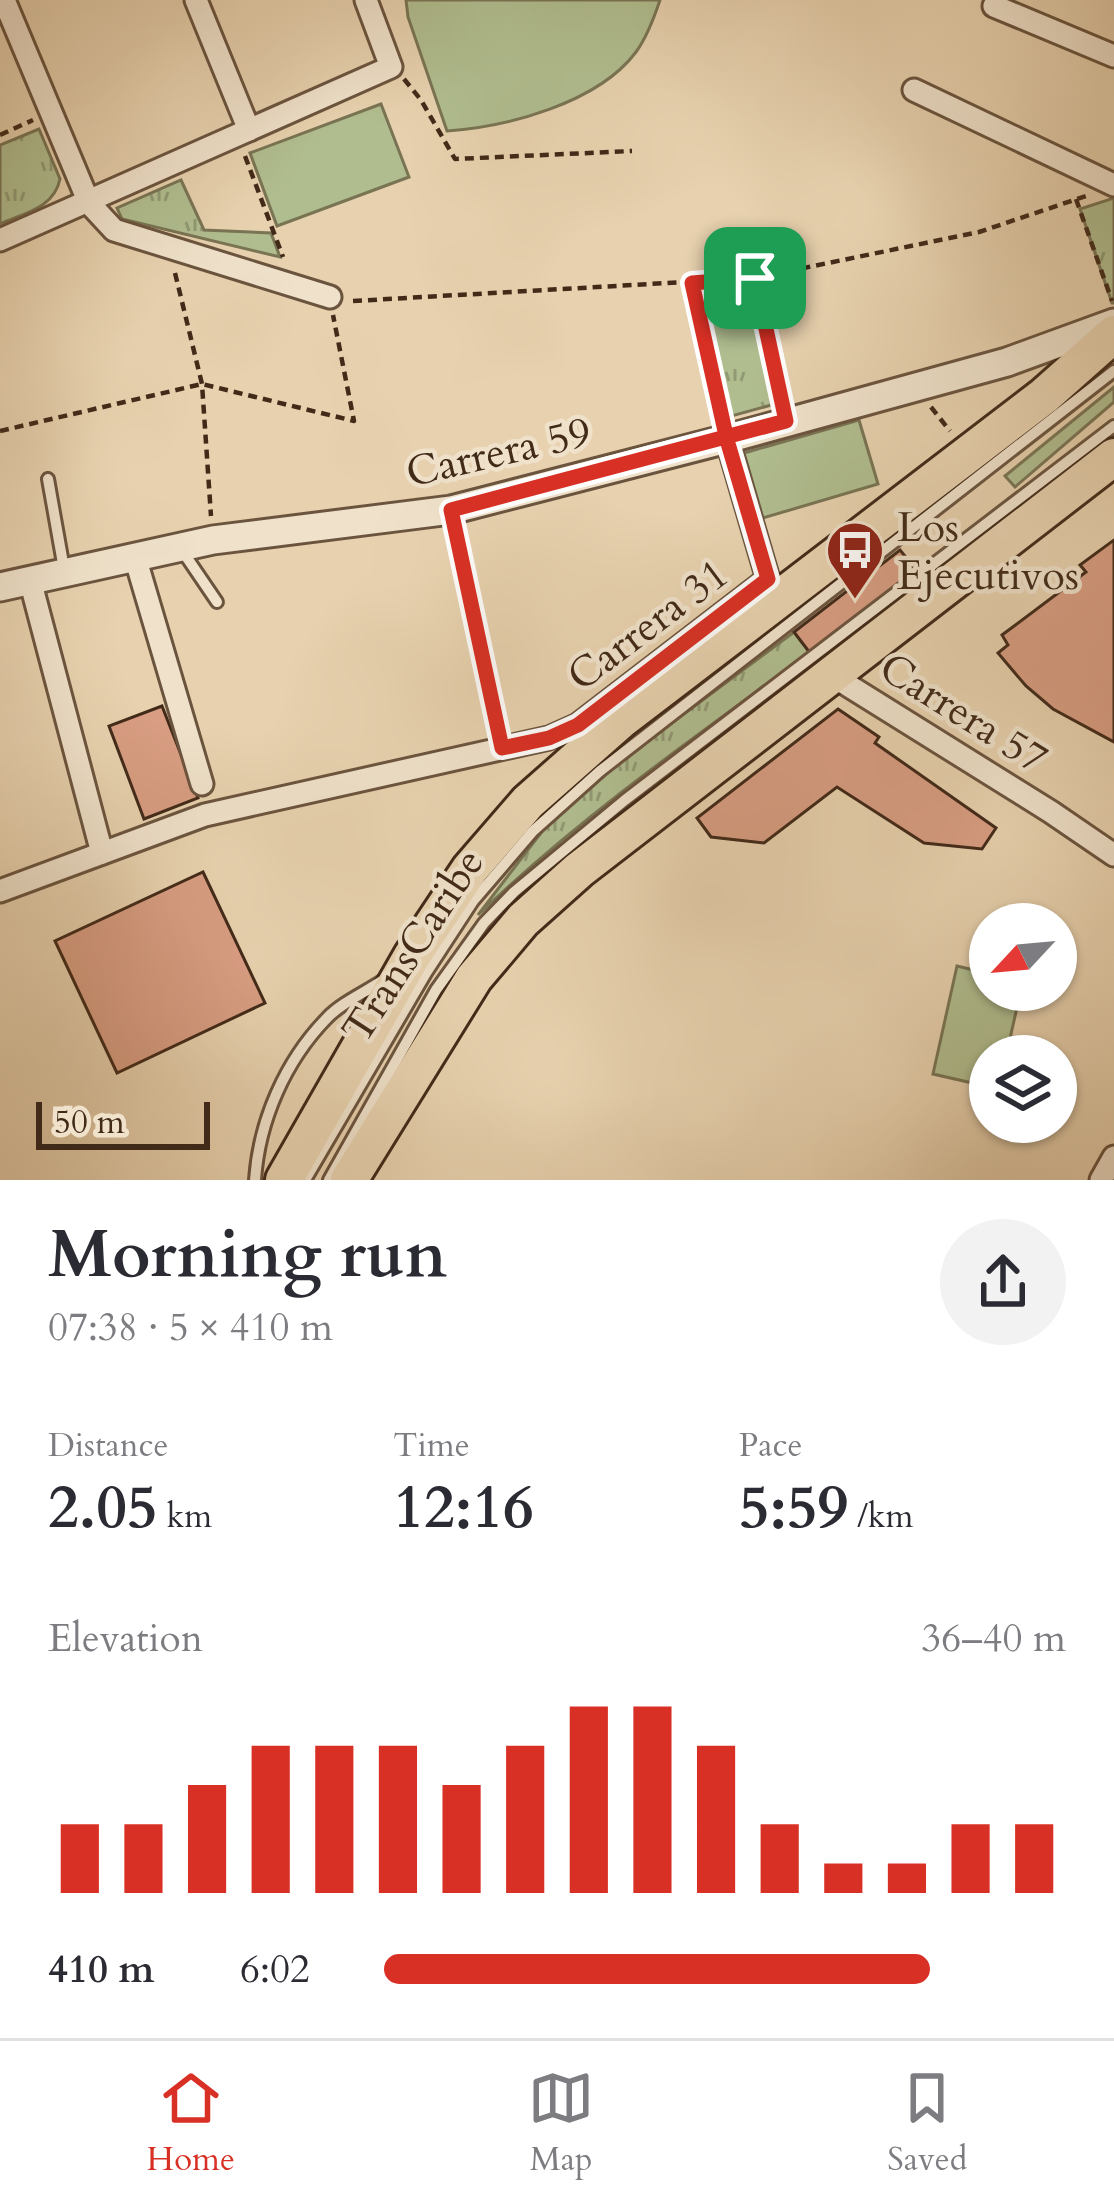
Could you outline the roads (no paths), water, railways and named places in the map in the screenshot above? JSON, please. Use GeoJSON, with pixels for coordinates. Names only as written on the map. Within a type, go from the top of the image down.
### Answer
{"type":"FeatureCollection","features":[{"type":"Feature","properties":{"kind":"highway"},"geometry":{"type":"LineString","coordinates":[[284,1180],[412,956],[499,832],[578,755],[1044,396],[1114,334]]}},
{"type":"Feature","properties":{"kind":"highway"},"geometry":{"type":"LineString","coordinates":[[349,1180],[474,978],[523,920],[579,870],[1114,457]]}},
{"type":"Feature","properties":{"kind":"street"},"geometry":{"type":"LineString","coordinates":[[4,0],[89,203],[114,230],[330,297]]}},
{"type":"Feature","properties":{"kind":"street"},"geometry":{"type":"LineString","coordinates":[[196,0],[244,133]]}},
{"type":"Feature","properties":{"kind":"street"},"geometry":{"type":"LineString","coordinates":[[0,240],[392,67],[366,0]]}},
{"type":"Feature","properties":{"kind":"street"},"geometry":{"type":"LineString","coordinates":[[994,6],[1114,56]]}},
{"type":"Feature","properties":{"kind":"street"},"geometry":{"type":"LineString","coordinates":[[914,90],[1104,189]]}},
{"type":"Feature","properties":{"kind":"street","name":"Carrera 59"},"geometry":{"type":"LineString","coordinates":[[0,587],[213,539],[451,510],[1007,362],[1114,323]]}},
{"type":"Feature","properties":{"kind":"street"},"geometry":{"type":"LineString","coordinates":[[1007,362],[1030,365],[1039,373],[1044,396]]}},
{"type":"Feature","properties":{"kind":"street","name":"Carrera 31"},"geometry":{"type":"LineString","coordinates":[[0,891],[205,815],[549,738],[578,725],[768,579],[727,440]]}},
{"type":"Feature","properties":{"kind":"street"},"geometry":{"type":"LineString","coordinates":[[135,557],[202,784]]}},
{"type":"Feature","properties":{"kind":"street"},"geometry":{"type":"LineString","coordinates":[[30,580],[103,853]]}},
{"type":"Feature","properties":{"kind":"street","name":"Carrera 57"},"geometry":{"type":"LineString","coordinates":[[832,676],[1114,855]]}},
{"type":"Feature","properties":{"kind":"street"},"geometry":{"type":"LineString","coordinates":[[1101,1180],[1114,1157]]}},
{"type":"Feature","properties":{"kind":"lane","name":"TransCaribe"},"geometry":{"type":"LineString","coordinates":[[305,1180],[454,929],[533,831],[600,770],[1114,371]]}},
{"type":"Feature","properties":{"kind":"lane","name":"TransCaribe"},"geometry":{"type":"LineString","coordinates":[[328,1180],[436,990],[484,923],[514,892],[625,800],[1114,426]]}},
{"type":"Feature","properties":{"kind":"lane"},"geometry":{"type":"LineString","coordinates":[[48,479],[65,573]]}},
{"type":"Feature","properties":{"kind":"lane"},"geometry":{"type":"LineString","coordinates":[[451,510],[502,748]]}},
{"type":"Feature","properties":{"kind":"lane"},"geometry":{"type":"LineString","coordinates":[[179,547],[217,602]]}},
{"type":"Feature","properties":{"kind":"lane"},"geometry":{"type":"LineString","coordinates":[[255,1180],[258,1142],[285,1075],[328,1016],[412,956]]}},
{"type":"Feature","properties":{"kind":"place","name":"Los Ejecutivos"},"geometry":{"type":"Point","coordinates":[855,601]}}]}
